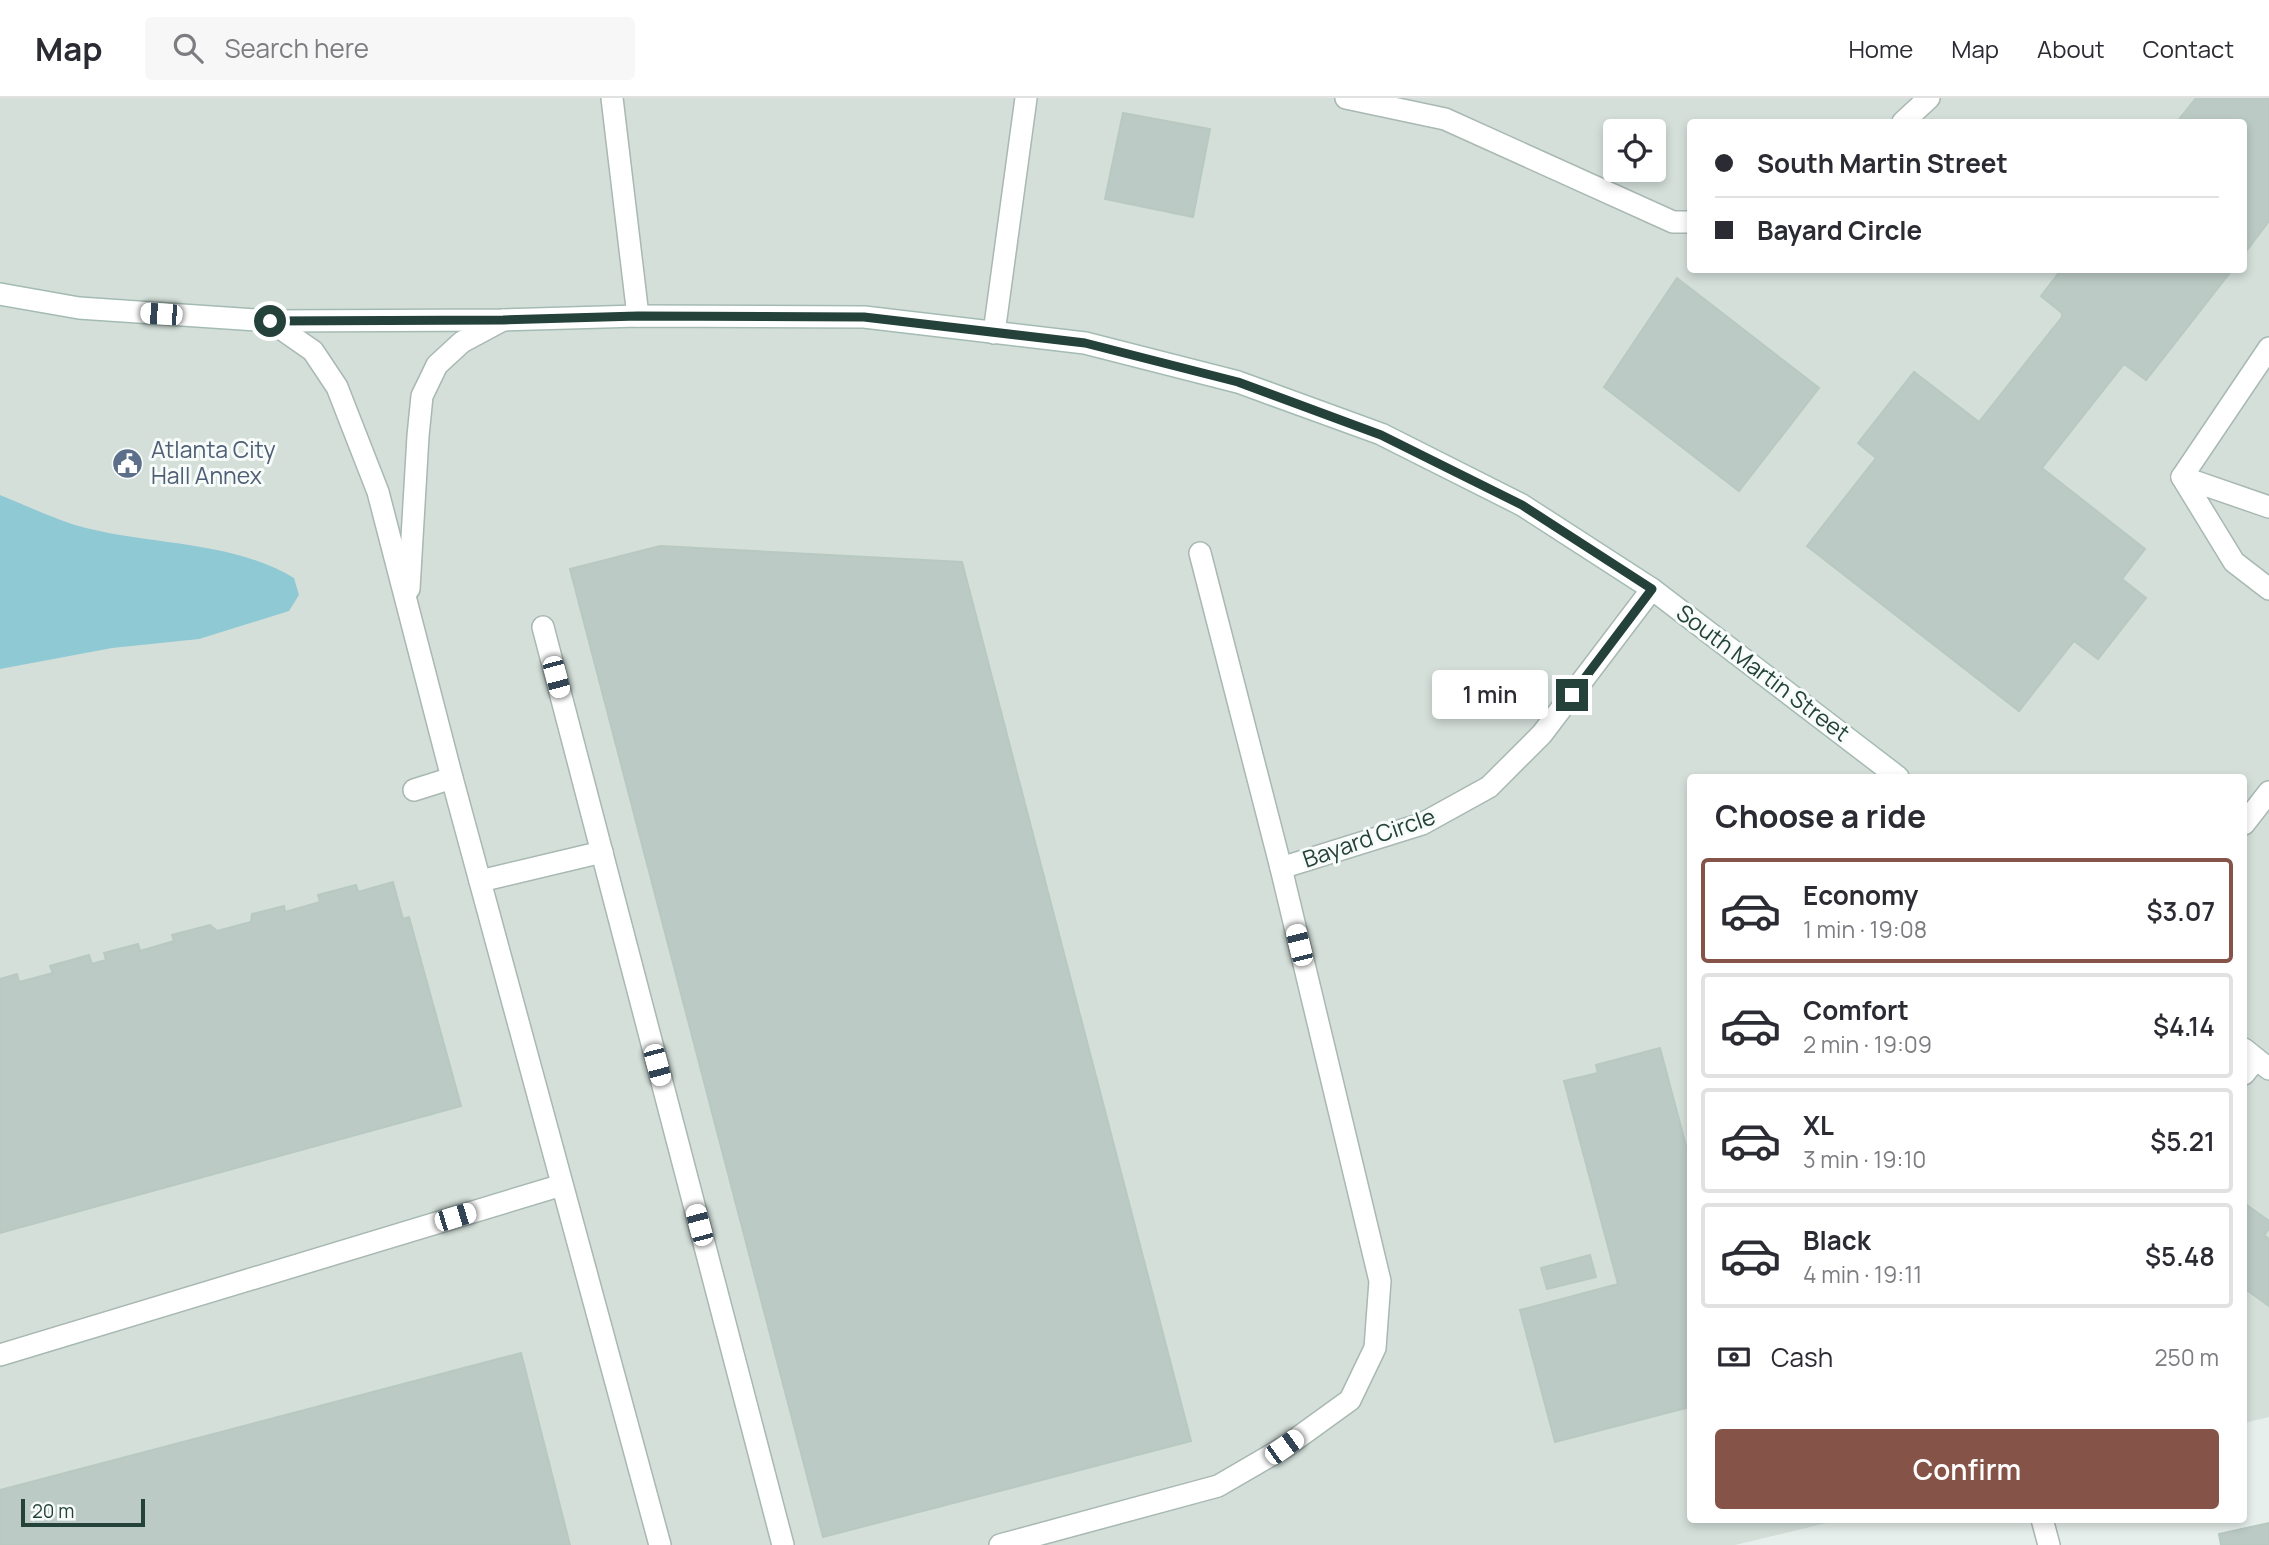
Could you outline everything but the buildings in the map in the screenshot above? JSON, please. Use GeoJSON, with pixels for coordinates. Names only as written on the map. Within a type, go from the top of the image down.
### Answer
{"type":"FeatureCollection","features":[{"type":"Feature","properties":{"kind":"street"},"geometry":{"type":"LineString","coordinates":[[612,98],[638,316]]}},
{"type":"Feature","properties":{"kind":"street"},"geometry":{"type":"LineString","coordinates":[[994,333],[1026,98]]}},
{"type":"Feature","properties":{"kind":"street"},"geometry":{"type":"LineString","coordinates":[[1346,98],[1445,119],[1673,222],[1687,222]]}},
{"type":"Feature","properties":{"kind":"street"},"geometry":{"type":"LineString","coordinates":[[1906,119],[1929,98]]}},
{"type":"Feature","properties":{"kind":"street","name":"South Martin Street"},"geometry":{"type":"LineString","coordinates":[[0,294],[79,308],[270,321],[503,320],[638,316],[864,317],[1085,343],[1238,382],[1381,435],[1522,505],[1652,589],[1894,774]]}},
{"type":"Feature","properties":{"kind":"street"},"geometry":{"type":"LineString","coordinates":[[408,608],[422,396],[437,365],[462,342],[503,320]]}},
{"type":"Feature","properties":{"kind":"street"},"geometry":{"type":"LineString","coordinates":[[270,321],[313,351],[337,387],[378,492],[452,778],[660,1545]]}},
{"type":"Feature","properties":{"kind":"street"},"geometry":{"type":"LineString","coordinates":[[2182,477],[2269,348]]}},
{"type":"Feature","properties":{"kind":"street"},"geometry":{"type":"LineString","coordinates":[[2182,477],[2269,507]]}},
{"type":"Feature","properties":{"kind":"street"},"geometry":{"type":"LineString","coordinates":[[2182,477],[2234,562],[2269,589]]}},
{"type":"Feature","properties":{"kind":"street"},"geometry":{"type":"LineString","coordinates":[[1000,1545],[1218,1486],[1284,1447],[1350,1400],[1374,1348],[1380,1281],[1200,553]]}},
{"type":"Feature","properties":{"kind":"street","name":"Bayard Circle"},"geometry":{"type":"LineString","coordinates":[[1280,868],[1422,824],[1489,787],[1542,734],[1652,589]]}},
{"type":"Feature","properties":{"kind":"street"},"geometry":{"type":"LineString","coordinates":[[543,628],[783,1545]]}},
{"type":"Feature","properties":{"kind":"street"},"geometry":{"type":"LineString","coordinates":[[414,790],[452,778]]}},
{"type":"Feature","properties":{"kind":"street"},"geometry":{"type":"LineString","coordinates":[[2247,820],[2269,792]]}},
{"type":"Feature","properties":{"kind":"street"},"geometry":{"type":"LineString","coordinates":[[480,881],[602,852]]}},
{"type":"Feature","properties":{"kind":"street"},"geometry":{"type":"LineString","coordinates":[[0,1355],[562,1185]]}},
{"type":"Feature","properties":{"kind":"street"},"geometry":{"type":"LineString","coordinates":[[2043,1523],[2049,1545]]}},
{"type":"Feature","properties":{"kind":"shaded area"},"geometry":{"type":"Polygon","coordinates":[[[0,98],[2269,98],[2269,1417],[2247,1422],[2247,774],[1687,774],[1687,1523],[1826,1523],[1735,1545],[0,1545],[0,98]]]}},
{"type":"Feature","properties":{"kind":"water"},"geometry":{"type":"Polygon","coordinates":[[[0,495],[75,525],[102,532],[215,550],[269,565],[294,578],[299,595],[289,611],[199,639],[112,648],[0,669],[0,495]]]}},
{"type":"Feature","properties":{"kind":"place","name":"Atlanta City Hall Annex"},"geometry":{"type":"Point","coordinates":[128,463]}},
{"type":"Feature","properties":{"kind":"route"},"geometry":{"type":"LineString","coordinates":[[270,321],[503,320],[638,316],[864,317],[1085,343],[1238,382],[1381,435],[1522,505],[1652,589],[1572,695]]}}]}
